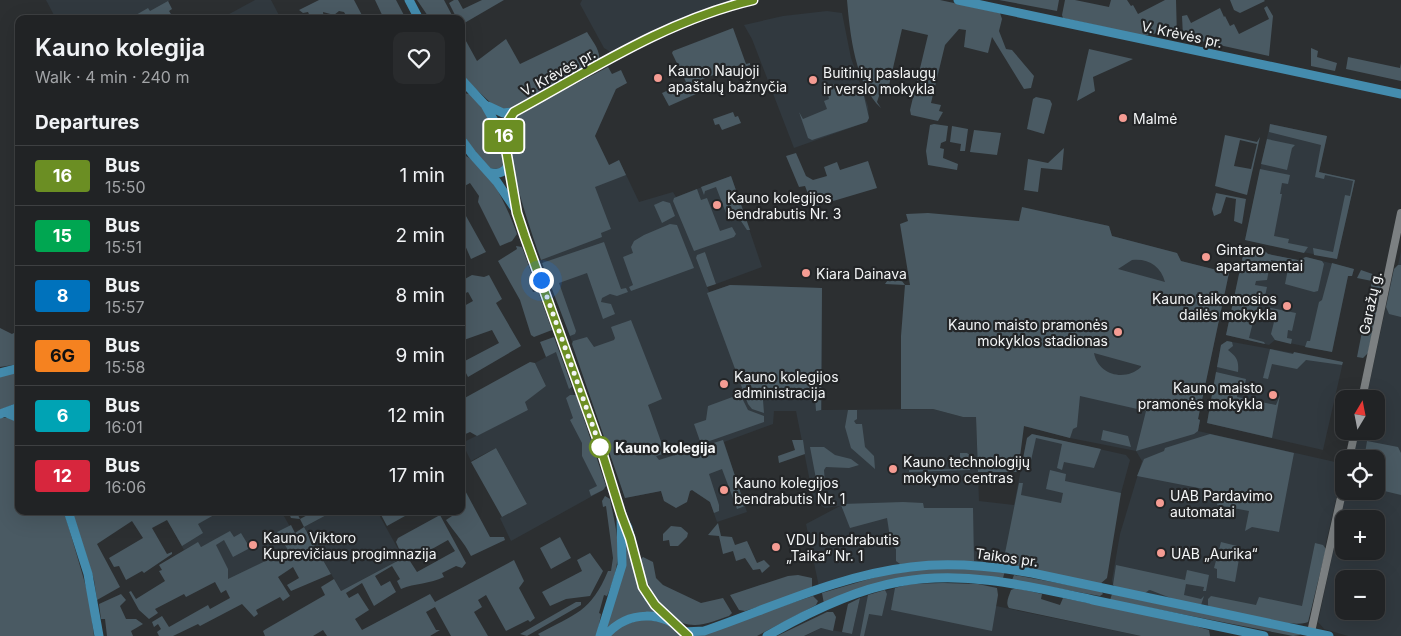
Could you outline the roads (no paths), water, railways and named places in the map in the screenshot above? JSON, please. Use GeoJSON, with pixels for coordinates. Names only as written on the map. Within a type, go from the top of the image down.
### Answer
{"type":"FeatureCollection","features":[{"type":"Feature","properties":{"kind":"main road"},"geometry":{"type":"LineString","coordinates":[[409,0],[417,15]]}},
{"type":"Feature","properties":{"kind":"main road","name":"V. Krėvės pr."},"geometry":{"type":"LineString","coordinates":[[485,105],[503,113],[514,112],[674,27],[711,12],[753,0]]}},
{"type":"Feature","properties":{"kind":"main road","name":"V. Krėvės pr."},"geometry":{"type":"LineString","coordinates":[[958,0],[1401,94]]}},
{"type":"Feature","properties":{"kind":"main road"},"geometry":{"type":"LineString","coordinates":[[465,83],[485,105],[504,138],[517,213],[601,449],[621,514],[629,533],[643,587],[671,622],[686,634]]}},
{"type":"Feature","properties":{"kind":"main road"},"geometry":{"type":"LineString","coordinates":[[465,90],[473,90]]}},
{"type":"Feature","properties":{"kind":"main road","name":"V. Krėvės pr."},"geometry":{"type":"LineString","coordinates":[[504,138],[507,123],[514,112]]}},
{"type":"Feature","properties":{"kind":"main road"},"geometry":{"type":"LineString","coordinates":[[465,144],[488,172],[517,213]]}},
{"type":"Feature","properties":{"kind":"main road"},"geometry":{"type":"LineString","coordinates":[[465,151],[472,154]]}},
{"type":"Feature","properties":{"kind":"main road"},"geometry":{"type":"LineString","coordinates":[[488,172],[501,173],[505,171],[509,162]]}},
{"type":"Feature","properties":{"kind":"main road"},"geometry":{"type":"LineString","coordinates":[[1,371],[15,369]]}},
{"type":"Feature","properties":{"kind":"main road"},"geometry":{"type":"LineString","coordinates":[[600,636],[622,565],[621,514]]}},
{"type":"Feature","properties":{"kind":"main road"},"geometry":{"type":"LineString","coordinates":[[69,515],[88,574],[99,636]]}},
{"type":"Feature","properties":{"kind":"main road","name":"Taikos pr."},"geometry":{"type":"LineString","coordinates":[[686,634],[704,631],[817,591],[870,575],[910,567],[960,565],[1015,570],[1311,634],[1329,636]]}},
{"type":"Feature","properties":{"kind":"main road"},"geometry":{"type":"LineString","coordinates":[[1007,582],[1010,573],[1015,570]]}},
{"type":"Feature","properties":{"kind":"main road","name":"Taikos pr."},"geometry":{"type":"LineString","coordinates":[[767,636],[857,593],[898,582],[960,578],[1007,582],[1264,636]]}},
{"type":"Feature","properties":{"kind":"main road"},"geometry":{"type":"LineString","coordinates":[[1098,601],[1106,595],[1107,590]]}},
{"type":"Feature","properties":{"kind":"main road"},"geometry":{"type":"LineString","coordinates":[[817,591],[820,598],[819,610]]}},
{"type":"Feature","properties":{"kind":"main road"},"geometry":{"type":"LineString","coordinates":[[661,611],[682,625],[692,627],[738,618]]}},
{"type":"Feature","properties":{"kind":"main road"},"geometry":{"type":"LineString","coordinates":[[605,636],[620,623],[635,617],[650,616],[671,622]]}},
{"type":"Feature","properties":{"kind":"street","name":"Garažų g."},"geometry":{"type":"LineString","coordinates":[[1364,390],[1401,213]]}},
{"type":"Feature","properties":{"kind":"street"},"geometry":{"type":"LineString","coordinates":[[1311,634],[1340,500]]}},
{"type":"Feature","properties":{"kind":"place","name":"Kauno Naujoji apaštalų bažnyčia"},"geometry":{"type":"Point","coordinates":[658,78]}},
{"type":"Feature","properties":{"kind":"place","name":"Buitinių paslaugų ir verslo mokykla"},"geometry":{"type":"Point","coordinates":[813,80]}},
{"type":"Feature","properties":{"kind":"place","name":"Malmė"},"geometry":{"type":"Point","coordinates":[1123,118]}},
{"type":"Feature","properties":{"kind":"place","name":"Kauno kolegijos bendrabutis Nr. 3"},"geometry":{"type":"Point","coordinates":[717,205]}},
{"type":"Feature","properties":{"kind":"place","name":"Gintaro apartamentai"},"geometry":{"type":"Point","coordinates":[1206,257]}},
{"type":"Feature","properties":{"kind":"place","name":"Kiara Dainava"},"geometry":{"type":"Point","coordinates":[806,273]}},
{"type":"Feature","properties":{"kind":"place","name":"Kauno taikomosios dailės mokykla"},"geometry":{"type":"Point","coordinates":[1287,306]}},
{"type":"Feature","properties":{"kind":"place","name":"Kauno maisto pramonės mokyklos stadionas"},"geometry":{"type":"Point","coordinates":[1118,332]}},
{"type":"Feature","properties":{"kind":"place","name":"Kauno kolegijos administracija"},"geometry":{"type":"Point","coordinates":[724,384]}},
{"type":"Feature","properties":{"kind":"place","name":"Kauno maisto pramonės mokykla"},"geometry":{"type":"Point","coordinates":[1273,395]}},
{"type":"Feature","properties":{"kind":"place","name":"Kauno kolegija"},"geometry":{"type":"Point","coordinates":[600,447]}},
{"type":"Feature","properties":{"kind":"place","name":"Kauno technologijų mokymo centras"},"geometry":{"type":"Point","coordinates":[893,469]}},
{"type":"Feature","properties":{"kind":"place","name":"Kauno kolegijos bendrabutis Nr. 1"},"geometry":{"type":"Point","coordinates":[724,490]}},
{"type":"Feature","properties":{"kind":"place","name":"UAB Pardavimo automatai"},"geometry":{"type":"Point","coordinates":[1160,503]}},
{"type":"Feature","properties":{"kind":"place","name":"Kauno Viktoro Kuprevičiaus progimnazija"},"geometry":{"type":"Point","coordinates":[253,545]}},
{"type":"Feature","properties":{"kind":"place","name":"VDU bendrabutis „Taika“ Nr. 1"},"geometry":{"type":"Point","coordinates":[776,547]}},
{"type":"Feature","properties":{"kind":"place","name":"UAB „Aurika“"},"geometry":{"type":"Point","coordinates":[1161,553]}}]}
